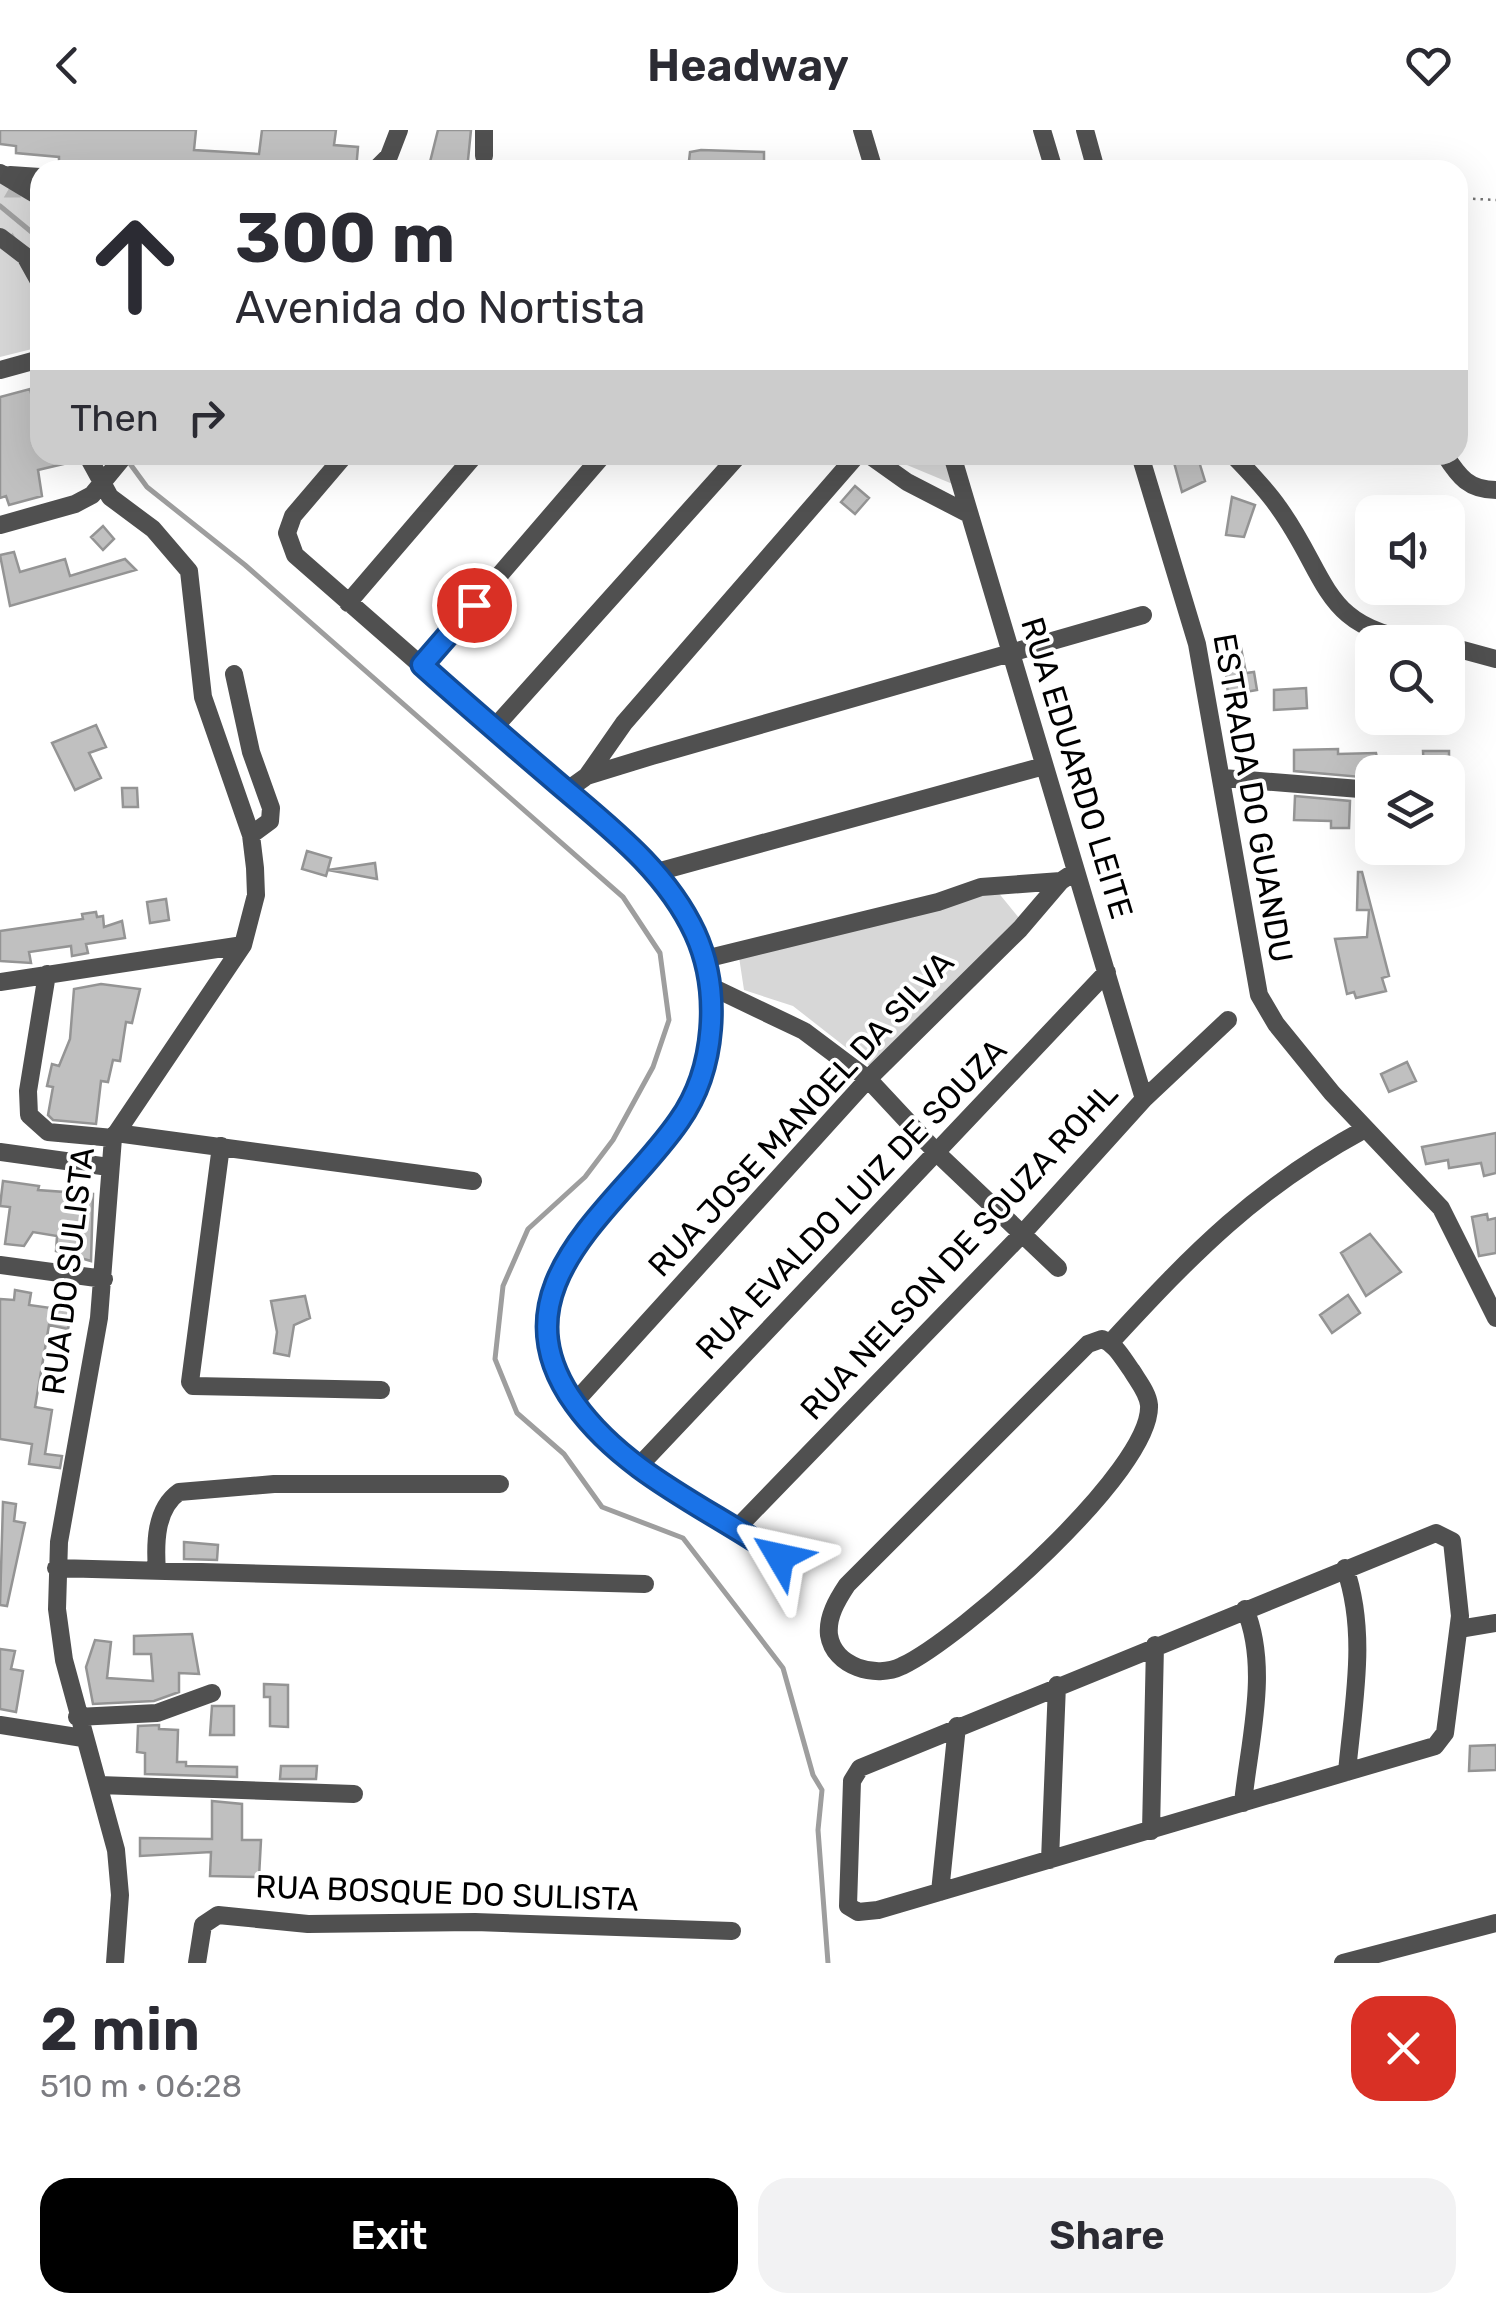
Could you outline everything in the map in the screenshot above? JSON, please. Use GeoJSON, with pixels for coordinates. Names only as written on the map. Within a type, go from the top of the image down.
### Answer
{"type":"FeatureCollection","features":[{"type":"Feature","properties":{"kind":"street"},"geometry":{"type":"LineString","coordinates":[[385,160],[399,130]]}},
{"type":"Feature","properties":{"kind":"street"},"geometry":{"type":"LineString","coordinates":[[484,130],[484,156]]}},
{"type":"Feature","properties":{"kind":"street"},"geometry":{"type":"LineString","coordinates":[[862,130],[871,160]]}},
{"type":"Feature","properties":{"kind":"street"},"geometry":{"type":"LineString","coordinates":[[1042,130],[1051,160]]}},
{"type":"Feature","properties":{"kind":"street"},"geometry":{"type":"LineString","coordinates":[[1084,130],[1093,160]]}},
{"type":"Feature","properties":{"kind":"street"},"geometry":{"type":"LineString","coordinates":[[2,174],[30,176]]}},
{"type":"Feature","properties":{"kind":"street"},"geometry":{"type":"LineString","coordinates":[[2,174],[30,191]]}},
{"type":"Feature","properties":{"kind":"street"},"geometry":{"type":"LineString","coordinates":[[0,237],[24,256],[30,266]]}},
{"type":"Feature","properties":{"kind":"street"},"geometry":{"type":"LineString","coordinates":[[0,370],[30,362]]}},
{"type":"Feature","properties":{"kind":"street"},"geometry":{"type":"LineString","coordinates":[[94,465],[104,480]]}},
{"type":"Feature","properties":{"kind":"street"},"geometry":{"type":"LineString","coordinates":[[0,525],[75,504],[117,465]]}},
{"type":"Feature","properties":{"kind":"street"},"geometry":{"type":"LineString","coordinates":[[335,465],[288,526],[288,542],[296,554],[658,872],[680,905],[705,959],[712,987],[710,1032],[699,1082],[681,1119],[576,1239],[550,1298],[548,1332],[556,1370],[574,1403],[638,1466],[780,1557]]}},
{"type":"Feature","properties":{"kind":"street"},"geometry":{"type":"LineString","coordinates":[[348,603],[466,465]]}},
{"type":"Feature","properties":{"kind":"street"},"geometry":{"type":"LineString","coordinates":[[422,665],[594,465]]}},
{"type":"Feature","properties":{"kind":"street"},"geometry":{"type":"LineString","coordinates":[[494,728],[730,465]]}},
{"type":"Feature","properties":{"kind":"street"},"geometry":{"type":"LineString","coordinates":[[566,791],[587,776],[624,723],[847,465]]}},
{"type":"Feature","properties":{"kind":"street"},"geometry":{"type":"LineString","coordinates":[[883,465],[967,513]]}},
{"type":"Feature","properties":{"kind":"street","name":"RUA EDUARDO LEITE"},"geometry":{"type":"LineString","coordinates":[[955,465],[1013,654],[1069,876],[1106,972],[1144,1099]]}},
{"type":"Feature","properties":{"kind":"street","name":"ESTRADA DO GUANDU"},"geometry":{"type":"LineString","coordinates":[[1143,465],[1197,644],[1224,778],[1259,995],[1276,1024],[1366,1129],[1441,1208],[1496,1318]]}},
{"type":"Feature","properties":{"kind":"street"},"geometry":{"type":"LineString","coordinates":[[1241,465],[1280,508],[1332,599],[1361,625]]}},
{"type":"Feature","properties":{"kind":"street"},"geometry":{"type":"LineString","coordinates":[[1452,465],[1461,480],[1482,490],[1496,490]]}},
{"type":"Feature","properties":{"kind":"street","name":"RUA DO SULISTA"},"geometry":{"type":"LineString","coordinates":[[104,480],[164,539],[189,571],[202,696],[251,835],[256,895],[243,945],[114,1136],[108,1167],[104,1279],[56,1568],[56,1609],[77,1717],[116,1850],[120,1895],[114,1963]]}},
{"type":"Feature","properties":{"kind":"street"},"geometry":{"type":"LineString","coordinates":[[587,776],[1143,616]]}},
{"type":"Feature","properties":{"kind":"street"},"geometry":{"type":"LineString","coordinates":[[1465,651],[1496,659]]}},
{"type":"Feature","properties":{"kind":"street"},"geometry":{"type":"LineString","coordinates":[[234,674],[251,752],[271,808],[270,822],[251,835]]}},
{"type":"Feature","properties":{"kind":"street"},"geometry":{"type":"LineString","coordinates":[[658,872],[1044,766]]}},
{"type":"Feature","properties":{"kind":"street"},"geometry":{"type":"LineString","coordinates":[[1224,778],[1355,789]]}},
{"type":"Feature","properties":{"kind":"street"},"geometry":{"type":"LineString","coordinates":[[705,959],[1016,881],[1069,876]]}},
{"type":"Feature","properties":{"kind":"street","name":"RUA JOSE MANOEL DA SILVA"},"geometry":{"type":"LineString","coordinates":[[574,1403],[868,1079],[1020,930],[1069,876]]}},
{"type":"Feature","properties":{"kind":"street"},"geometry":{"type":"LineString","coordinates":[[0,982],[243,945]]}},
{"type":"Feature","properties":{"kind":"street","name":"RUA EVALDO LUIZ DE SOUZA"},"geometry":{"type":"LineString","coordinates":[[638,1466],[938,1154],[1106,972]]}},
{"type":"Feature","properties":{"kind":"street"},"geometry":{"type":"LineString","coordinates":[[47,974],[28,1091],[30,1114],[48,1132],[221,1146],[472,1180]]}},
{"type":"Feature","properties":{"kind":"street"},"geometry":{"type":"LineString","coordinates":[[712,987],[804,1031],[868,1079],[938,1154],[1058,1268]]}},
{"type":"Feature","properties":{"kind":"street","name":"RUA NELSON DE SOUZA ROHL"},"geometry":{"type":"LineString","coordinates":[[738,1527],[1023,1232],[1144,1099],[1228,1020]]}},
{"type":"Feature","properties":{"kind":"street"},"geometry":{"type":"LineString","coordinates":[[1111,1342],[1199,1247],[1246,1204],[1300,1165],[1366,1129]]}},
{"type":"Feature","properties":{"kind":"street"},"geometry":{"type":"LineString","coordinates":[[221,1146],[190,1382],[193,1386],[381,1390]]}},
{"type":"Feature","properties":{"kind":"street"},"geometry":{"type":"LineString","coordinates":[[0,1152],[108,1167]]}},
{"type":"Feature","properties":{"kind":"street"},"geometry":{"type":"LineString","coordinates":[[0,1265],[104,1279]]}},
{"type":"Feature","properties":{"kind":"street"},"geometry":{"type":"LineString","coordinates":[[1102,1339],[1111,1342],[1143,1389],[1147,1419],[1131,1452],[1109,1481],[1039,1561],[979,1614],[901,1667],[870,1672],[838,1653],[829,1637],[830,1617],[846,1585],[1088,1344],[1102,1339]]}},
{"type":"Feature","properties":{"kind":"street"},"geometry":{"type":"LineString","coordinates":[[156,1570],[160,1521],[170,1498],[178,1492],[274,1484],[500,1484]]}},
{"type":"Feature","properties":{"kind":"street"},"geometry":{"type":"LineString","coordinates":[[1436,1532],[1445,1535],[1452,1541],[1459,1628],[1440,1743],[878,1910],[858,1912],[848,1906],[852,1781],[870,1762],[1244,1609],[1415,1539],[1436,1532]]}},
{"type":"Feature","properties":{"kind":"street"},"geometry":{"type":"LineString","coordinates":[[56,1568],[645,1584]]}},
{"type":"Feature","properties":{"kind":"street"},"geometry":{"type":"LineString","coordinates":[[1345,1568],[1355,1596],[1359,1635],[1347,1772]]}},
{"type":"Feature","properties":{"kind":"street"},"geometry":{"type":"LineString","coordinates":[[1242,1803],[1257,1670],[1257,1646],[1244,1609]]}},
{"type":"Feature","properties":{"kind":"street"},"geometry":{"type":"LineString","coordinates":[[1459,1628],[1496,1623]]}},
{"type":"Feature","properties":{"kind":"street"},"geometry":{"type":"LineString","coordinates":[[1151,1831],[1156,1645]]}},
{"type":"Feature","properties":{"kind":"street"},"geometry":{"type":"LineString","coordinates":[[1050,1860],[1057,1684]]}},
{"type":"Feature","properties":{"kind":"street"},"geometry":{"type":"LineString","coordinates":[[77,1717],[157,1713],[212,1693]]}},
{"type":"Feature","properties":{"kind":"street"},"geometry":{"type":"LineString","coordinates":[[0,1747],[2,1725],[83,1738]]}},
{"type":"Feature","properties":{"kind":"street"},"geometry":{"type":"LineString","coordinates":[[940,1892],[957,1726]]}},
{"type":"Feature","properties":{"kind":"street"},"geometry":{"type":"LineString","coordinates":[[98,1785],[354,1794]]}},
{"type":"Feature","properties":{"kind":"street","name":"RUA BOSQUE DO SULISTA"},"geometry":{"type":"LineString","coordinates":[[197,1963],[203,1925],[218,1915],[296,1923],[475,1922],[732,1931]]}},
{"type":"Feature","properties":{"kind":"street"},"geometry":{"type":"LineString","coordinates":[[1343,1963],[1496,1924]]}},
{"type":"Feature","properties":{"kind":"path"},"geometry":{"type":"LineString","coordinates":[[1468,199],[1496,200]]}},
{"type":"Feature","properties":{"kind":"green space"},"geometry":{"type":"Polygon","coordinates":[[[0,180],[30,202],[30,253],[0,229],[0,180]]]}},
{"type":"Feature","properties":{"kind":"green space"},"geometry":{"type":"Polygon","coordinates":[[[0,244],[21,265],[30,282],[30,350],[0,357],[0,244]]]}},
{"type":"Feature","properties":{"kind":"green space"},"geometry":{"type":"Polygon","coordinates":[[[907,465],[949,465],[955,485],[907,465]]]}},
{"type":"Feature","properties":{"kind":"green space"},"geometry":{"type":"Polygon","coordinates":[[[997,891],[1019,918],[871,1067],[793,1006],[744,990],[739,957],[997,891]]]}},
{"type":"Feature","properties":{"kind":"building"},"geometry":{"type":"Polygon","coordinates":[[[0,130],[196,130],[194,150],[259,154],[262,130],[336,130],[334,145],[358,147],[357,160],[59,160],[16,153],[16,146],[0,144],[0,130]]]}},
{"type":"Feature","properties":{"kind":"building"},"geometry":{"type":"Polygon","coordinates":[[[438,130],[471,130],[468,160],[430,160],[438,130]]]}},
{"type":"Feature","properties":{"kind":"building"},"geometry":{"type":"Polygon","coordinates":[[[690,152],[764,152],[764,160],[689,160],[690,152]]]}},
{"type":"Feature","properties":{"kind":"building"},"geometry":{"type":"Polygon","coordinates":[[[30,389],[30,465],[59,465],[38,470],[42,496],[9,505],[6,496],[0,498],[0,397],[30,389]]]}},
{"type":"Feature","properties":{"kind":"building"},"geometry":{"type":"Polygon","coordinates":[[[1175,465],[1200,465],[1205,481],[1182,492],[1175,465]]]}},
{"type":"Feature","properties":{"kind":"building"},"geometry":{"type":"Polygon","coordinates":[[[855,486],[869,498],[855,514],[841,502],[855,486]]]}},
{"type":"Feature","properties":{"kind":"building"},"geometry":{"type":"Polygon","coordinates":[[[1232,497],[1255,505],[1244,537],[1226,535],[1232,497]]]}},
{"type":"Feature","properties":{"kind":"building"},"geometry":{"type":"Polygon","coordinates":[[[103,526],[114,539],[103,550],[91,537],[103,526]]]}},
{"type":"Feature","properties":{"kind":"building"},"geometry":{"type":"Polygon","coordinates":[[[14,552],[20,572],[65,559],[70,576],[125,559],[136,570],[10,606],[0,555],[14,552]]]}},
{"type":"Feature","properties":{"kind":"building"},"geometry":{"type":"Polygon","coordinates":[[[1241,648],[1246,673],[1254,672],[1257,690],[1228,695],[1224,652],[1241,648]]]}},
{"type":"Feature","properties":{"kind":"building"},"geometry":{"type":"Polygon","coordinates":[[[1306,688],[1307,708],[1274,710],[1274,690],[1306,688]]]}},
{"type":"Feature","properties":{"kind":"building"},"geometry":{"type":"Polygon","coordinates":[[[96,725],[106,747],[89,753],[101,778],[75,790],[52,743],[96,725]]]}},
{"type":"Feature","properties":{"kind":"building"},"geometry":{"type":"Polygon","coordinates":[[[1338,749],[1338,754],[1376,755],[1355,755],[1355,776],[1294,771],[1294,750],[1338,749]]]}},
{"type":"Feature","properties":{"kind":"building"},"geometry":{"type":"Polygon","coordinates":[[[1423,751],[1449,751],[1449,755],[1423,755],[1423,751]]]}},
{"type":"Feature","properties":{"kind":"building"},"geometry":{"type":"Polygon","coordinates":[[[122,788],[137,788],[138,807],[123,807],[122,788]]]}},
{"type":"Feature","properties":{"kind":"building"},"geometry":{"type":"Polygon","coordinates":[[[1295,796],[1350,801],[1349,828],[1331,828],[1331,821],[1294,820],[1295,796]]]}},
{"type":"Feature","properties":{"kind":"building"},"geometry":{"type":"Polygon","coordinates":[[[307,851],[331,858],[326,876],[302,869],[307,851]]]}},
{"type":"Feature","properties":{"kind":"building"},"geometry":{"type":"Polygon","coordinates":[[[375,863],[377,879],[328,870],[375,863]]]}},
{"type":"Feature","properties":{"kind":"building"},"geometry":{"type":"Polygon","coordinates":[[[1358,872],[1362,872],[1389,976],[1382,978],[1386,991],[1356,998],[1354,992],[1347,994],[1335,939],[1367,937],[1369,910],[1357,910],[1358,872]]]}},
{"type":"Feature","properties":{"kind":"building"},"geometry":{"type":"Polygon","coordinates":[[[166,899],[169,920],[150,923],[147,902],[166,899]]]}},
{"type":"Feature","properties":{"kind":"building"},"geometry":{"type":"Polygon","coordinates":[[[96,912],[97,917],[103,916],[104,927],[122,921],[125,938],[86,944],[88,953],[72,956],[71,946],[29,952],[31,963],[0,961],[0,931],[83,919],[82,914],[96,912]]]}},
{"type":"Feature","properties":{"kind":"building"},"geometry":{"type":"Polygon","coordinates":[[[101,984],[140,989],[132,1023],[126,1022],[120,1061],[113,1060],[108,1082],[101,1081],[96,1124],[53,1120],[48,1115],[53,1087],[47,1086],[52,1064],[59,1066],[70,1039],[74,989],[101,984]]]}},
{"type":"Feature","properties":{"kind":"building"},"geometry":{"type":"Polygon","coordinates":[[[1407,1062],[1416,1081],[1389,1092],[1381,1074],[1407,1062]]]}},
{"type":"Feature","properties":{"kind":"building"},"geometry":{"type":"Polygon","coordinates":[[[1496,1133],[1496,1173],[1484,1176],[1481,1163],[1449,1168],[1448,1160],[1426,1164],[1422,1147],[1496,1133]]]}},
{"type":"Feature","properties":{"kind":"building"},"geometry":{"type":"Polygon","coordinates":[[[3,1181],[39,1186],[38,1190],[93,1194],[91,1261],[56,1251],[57,1236],[33,1232],[24,1246],[5,1244],[10,1207],[0,1206],[3,1181]]]}},
{"type":"Feature","properties":{"kind":"building"},"geometry":{"type":"Polygon","coordinates":[[[1487,1214],[1488,1220],[1496,1218],[1496,1253],[1479,1256],[1472,1217],[1487,1214]]]}},
{"type":"Feature","properties":{"kind":"building"},"geometry":{"type":"Polygon","coordinates":[[[1370,1234],[1401,1272],[1366,1296],[1341,1253],[1370,1234]]]}},
{"type":"Feature","properties":{"kind":"building"},"geometry":{"type":"Polygon","coordinates":[[[15,1290],[31,1293],[29,1305],[72,1311],[68,1329],[49,1325],[35,1407],[52,1410],[45,1454],[62,1456],[60,1468],[29,1464],[32,1444],[0,1439],[0,1299],[14,1300],[15,1290]]]}},
{"type":"Feature","properties":{"kind":"building"},"geometry":{"type":"Polygon","coordinates":[[[1348,1295],[1360,1313],[1332,1333],[1320,1315],[1348,1295]]]}},
{"type":"Feature","properties":{"kind":"building"},"geometry":{"type":"Polygon","coordinates":[[[305,1296],[310,1318],[294,1325],[289,1356],[274,1353],[277,1332],[271,1301],[305,1296]]]}},
{"type":"Feature","properties":{"kind":"building"},"geometry":{"type":"Polygon","coordinates":[[[3,1502],[16,1504],[14,1521],[25,1523],[7,1606],[0,1605],[3,1502]]]}},
{"type":"Feature","properties":{"kind":"building"},"geometry":{"type":"Polygon","coordinates":[[[184,1542],[218,1545],[217,1560],[184,1559],[184,1542]]]}},
{"type":"Feature","properties":{"kind":"building"},"geometry":{"type":"Polygon","coordinates":[[[192,1634],[199,1674],[179,1673],[179,1692],[154,1701],[93,1704],[86,1667],[95,1640],[111,1642],[107,1678],[153,1681],[151,1654],[134,1654],[134,1636],[192,1634]]]}},
{"type":"Feature","properties":{"kind":"building"},"geometry":{"type":"Polygon","coordinates":[[[0,1649],[15,1651],[11,1669],[23,1671],[16,1712],[0,1709],[0,1649]]]}},
{"type":"Feature","properties":{"kind":"building"},"geometry":{"type":"Polygon","coordinates":[[[264,1684],[288,1685],[288,1727],[270,1726],[270,1697],[264,1697],[264,1684]]]}},
{"type":"Feature","properties":{"kind":"building"},"geometry":{"type":"Polygon","coordinates":[[[212,1706],[234,1706],[234,1735],[210,1735],[212,1706]]]}},
{"type":"Feature","properties":{"kind":"building"},"geometry":{"type":"Polygon","coordinates":[[[159,1725],[159,1729],[178,1730],[177,1762],[186,1762],[186,1766],[237,1767],[237,1777],[145,1774],[145,1753],[137,1752],[138,1726],[159,1725]]]}},
{"type":"Feature","properties":{"kind":"building"},"geometry":{"type":"Polygon","coordinates":[[[1496,1745],[1496,1770],[1469,1771],[1470,1746],[1496,1745]]]}},
{"type":"Feature","properties":{"kind":"building"},"geometry":{"type":"Polygon","coordinates":[[[281,1766],[317,1766],[316,1779],[280,1779],[281,1766]]]}},
{"type":"Feature","properties":{"kind":"building"},"geometry":{"type":"Polygon","coordinates":[[[212,1801],[242,1804],[242,1840],[261,1840],[259,1877],[210,1876],[211,1852],[140,1856],[140,1838],[212,1839],[212,1801]]]}},
{"type":"Feature","properties":{"kind":"waterway"},"geometry":{"type":"LineString","coordinates":[[0,206],[30,231]]}},
{"type":"Feature","properties":{"kind":"waterway"},"geometry":{"type":"LineString","coordinates":[[131,465],[147,487],[245,565],[623,897],[660,953],[669,1020],[653,1067],[613,1140],[585,1177],[528,1229],[503,1286],[495,1359],[517,1413],[564,1454],[602,1507],[683,1538],[783,1668],[813,1775],[822,1790],[818,1830],[828,1963]]}},
{"type":"Feature","properties":{"kind":"route"},"geometry":{"type":"LineString","coordinates":[[474,605],[422,665],[658,872],[695,934],[712,987],[710,1032],[699,1082],[681,1119],[576,1239],[560,1272],[550,1298],[548,1332],[556,1370],[574,1403],[622,1454],[780,1557]]}}]}
